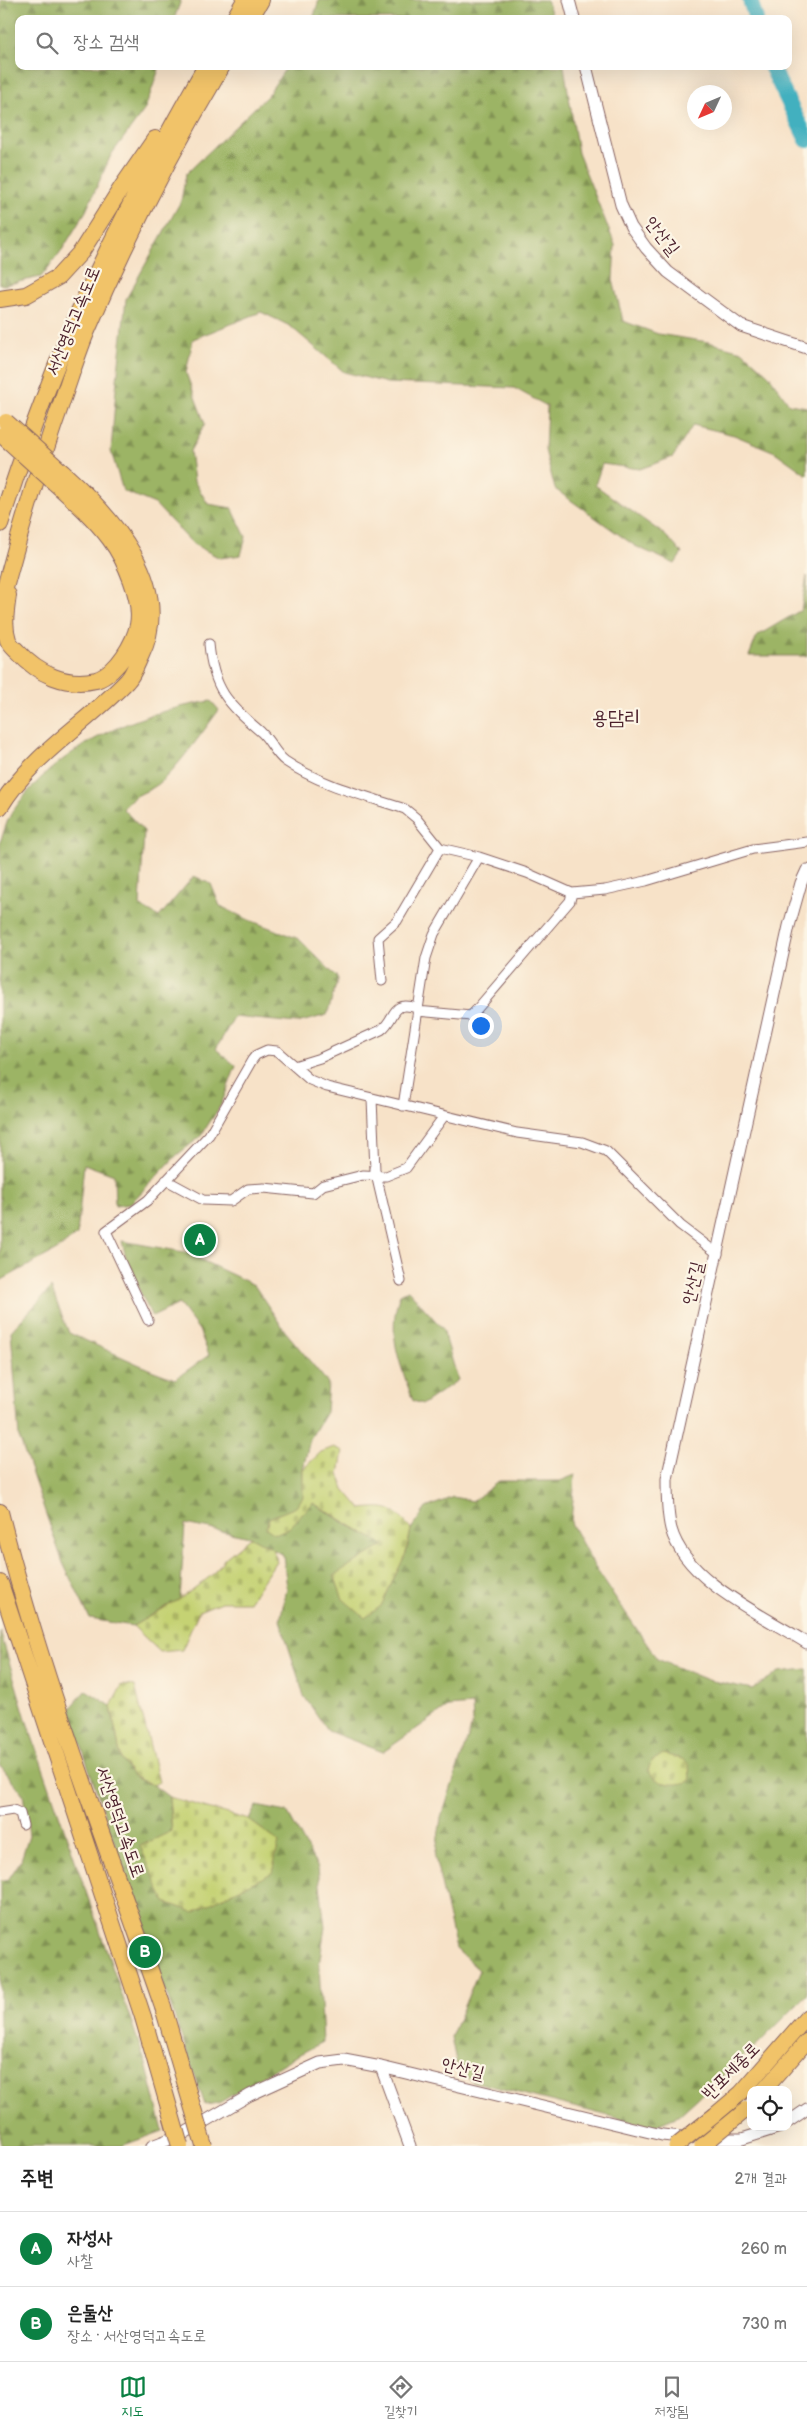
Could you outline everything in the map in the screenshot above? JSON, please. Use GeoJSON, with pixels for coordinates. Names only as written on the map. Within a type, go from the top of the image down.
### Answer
{"type":"FeatureCollection","features":[{"type":"Feature","properties":{"kind":"highway"},"geometry":{"type":"LineString","coordinates":[[236,15],[245,0]]}},
{"type":"Feature","properties":{"kind":"highway"},"geometry":{"type":"LineString","coordinates":[[252,15],[261,0]]}},
{"type":"Feature","properties":{"kind":"highway"},"geometry":{"type":"LineString","coordinates":[[0,299],[26,295],[58,277],[81,252],[122,186],[209,70]]}},
{"type":"Feature","properties":{"kind":"highway","name":"서산영덕고속도로"},"geometry":{"type":"LineString","coordinates":[[0,524],[28,440],[71,331],[116,234],[166,137],[209,70]]}},
{"type":"Feature","properties":{"kind":"highway","name":"서산영덕고속도로"},"geometry":{"type":"LineString","coordinates":[[0,607],[16,546],[48,443],[86,334],[130,238],[179,142],[210,70]]}},
{"type":"Feature","properties":{"kind":"highway"},"geometry":{"type":"LineString","coordinates":[[2,427],[59,478],[112,540],[135,589],[138,624],[128,650],[117,666],[97,680],[73,682],[45,675],[25,660],[9,642],[4,623],[16,546]]}},
{"type":"Feature","properties":{"kind":"highway"},"geometry":{"type":"LineString","coordinates":[[0,807],[35,763],[71,730],[100,708],[129,679],[146,644],[152,603],[138,560],[111,521],[86,494],[59,478]]}},
{"type":"Feature","properties":{"kind":"highway","name":"서산영덕고속도로"},"geometry":{"type":"LineString","coordinates":[[0,1512],[16,1576],[53,1690],[163,2007],[204,2146]]}},
{"type":"Feature","properties":{"kind":"highway"},"geometry":{"type":"LineString","coordinates":[[0,1582],[143,2017],[180,2146]]}},
{"type":"Feature","properties":{"kind":"highway","name":"반포세종로"},"geometry":{"type":"LineString","coordinates":[[676,2146],[741,2093],[807,2017]]}},
{"type":"Feature","properties":{"kind":"highway","name":"반포세종로"},"geometry":{"type":"LineString","coordinates":[[768,2086],[807,2041]]}},
{"type":"Feature","properties":{"kind":"highway","name":"반포세종로"},"geometry":{"type":"LineString","coordinates":[[702,2146],[747,2109]]}},
{"type":"Feature","properties":{"kind":"street"},"geometry":{"type":"LineString","coordinates":[[570,0],[573,15]]}},
{"type":"Feature","properties":{"kind":"street","name":"안산길"},"geometry":{"type":"LineString","coordinates":[[587,70],[621,205],[631,228],[646,248],[668,272],[741,326],[807,348]]}},
{"type":"Feature","properties":{"kind":"street"},"geometry":{"type":"LineString","coordinates":[[209,644],[218,687],[231,705],[263,734],[284,760],[317,778],[405,809],[416,818],[440,848],[479,857],[527,873],[572,893],[605,890],[646,882],[753,849],[807,842]]}},
{"type":"Feature","properties":{"kind":"street"},"geometry":{"type":"LineString","coordinates":[[382,981],[378,938],[397,921],[440,848]]}},
{"type":"Feature","properties":{"kind":"street"},"geometry":{"type":"LineString","coordinates":[[403,1106],[426,958],[434,934],[479,857]]}},
{"type":"Feature","properties":{"kind":"street","name":"안산길"},"geometry":{"type":"LineString","coordinates":[[807,870],[801,883],[789,926],[667,1479],[672,1530],[681,1550],[711,1583],[807,1642]]}},
{"type":"Feature","properties":{"kind":"street"},"geometry":{"type":"LineString","coordinates":[[294,1066],[320,1058],[381,1030],[387,1025],[396,1008],[401,1006],[471,1016],[570,901],[572,893]]}},
{"type":"Feature","properties":{"kind":"street"},"geometry":{"type":"LineString","coordinates":[[148,1320],[106,1232],[148,1200],[209,1135],[256,1055],[267,1050],[277,1051],[310,1080],[327,1087],[517,1133],[582,1142],[606,1151],[680,1225],[718,1254]]}},
{"type":"Feature","properties":{"kind":"street"},"geometry":{"type":"LineString","coordinates":[[372,1099],[376,1175],[401,1281]]}},
{"type":"Feature","properties":{"kind":"street"},"geometry":{"type":"LineString","coordinates":[[166,1180],[203,1200],[231,1201],[248,1189],[264,1188],[313,1193],[323,1185],[363,1175],[386,1176],[406,1168],[444,1116]]}},
{"type":"Feature","properties":{"kind":"street"},"geometry":{"type":"LineString","coordinates":[[0,1812],[13,1810],[20,1813],[23,1825]]}},
{"type":"Feature","properties":{"kind":"street","name":"안산길"},"geometry":{"type":"LineString","coordinates":[[152,2146],[183,2134],[250,2095],[320,2063],[344,2060],[381,2067],[662,2135],[705,2139],[742,2139],[767,2131]]}},
{"type":"Feature","properties":{"kind":"street"},"geometry":{"type":"LineString","coordinates":[[381,2067],[410,2146]]}},
{"type":"Feature","properties":{"kind":"street"},"geometry":{"type":"LineString","coordinates":[[792,2119],[807,2109]]}},
{"type":"Feature","properties":{"kind":"green space"},"geometry":{"type":"Polygon","coordinates":[[[1,0],[181,0],[175,15],[15,15],[15,70],[159,70],[145,109],[111,155],[86,211],[62,250],[41,277],[4,285],[0,284],[1,0]]]}},
{"type":"Feature","properties":{"kind":"green space"},"geometry":{"type":"Polygon","coordinates":[[[319,0],[547,0],[552,15],[314,15],[319,0]]]}},
{"type":"Feature","properties":{"kind":"green space"},"geometry":{"type":"Polygon","coordinates":[[[284,70],[565,70],[578,153],[615,245],[613,280],[623,321],[658,334],[708,342],[742,351],[769,375],[789,404],[807,407],[807,475],[775,452],[734,435],[693,425],[673,457],[640,469],[602,464],[595,485],[665,535],[682,553],[675,564],[635,546],[555,489],[545,450],[547,406],[514,388],[387,383],[344,372],[290,326],[261,312],[193,339],[186,373],[205,424],[190,451],[194,481],[208,504],[232,508],[246,537],[241,555],[220,558],[193,544],[155,504],[123,491],[111,451],[126,299],[181,201],[186,174],[267,96],[284,70]]]}},
{"type":"Feature","properties":{"kind":"green space"},"geometry":{"type":"Polygon","coordinates":[[[807,576],[807,656],[749,656],[757,636],[801,610],[807,576]]]}},
{"type":"Feature","properties":{"kind":"green space"},"geometry":{"type":"Polygon","coordinates":[[[211,701],[219,710],[185,755],[158,784],[136,796],[123,809],[144,831],[140,906],[159,917],[194,876],[211,884],[220,906],[249,920],[299,939],[338,978],[327,1015],[297,1023],[234,1017],[216,1049],[236,1066],[221,1105],[200,1137],[177,1155],[130,1204],[115,1206],[114,1175],[84,1164],[77,1235],[55,1251],[0,1281],[0,842],[6,824],[29,790],[73,752],[125,724],[153,714],[211,701]]]}},
{"type":"Feature","properties":{"kind":"green space"},"geometry":{"type":"Polygon","coordinates":[[[122,1241],[184,1252],[254,1285],[285,1331],[328,1383],[326,1412],[310,1439],[303,1469],[304,1497],[328,1513],[366,1535],[406,1553],[411,1529],[426,1508],[453,1497],[473,1501],[499,1481],[560,1481],[575,1475],[571,1523],[594,1566],[657,1659],[708,1680],[752,1689],[779,1672],[807,1669],[807,1995],[761,2041],[678,2116],[652,2127],[472,2081],[458,2071],[451,2037],[479,1970],[456,1949],[435,1857],[441,1818],[473,1722],[472,1705],[448,1707],[383,1752],[328,1731],[304,1696],[280,1620],[287,1588],[283,1555],[250,1537],[185,1524],[180,1599],[133,1626],[90,1619],[63,1563],[19,1437],[11,1331],[51,1288],[69,1333],[151,1370],[175,1379],[209,1355],[199,1330],[179,1304],[152,1317],[128,1266],[122,1241]]]}},
{"type":"Feature","properties":{"kind":"green space"},"geometry":{"type":"Polygon","coordinates":[[[408,1290],[443,1329],[458,1380],[423,1404],[413,1401],[396,1348],[394,1323],[396,1309],[400,1294],[408,1290]]]}},
{"type":"Feature","properties":{"kind":"green space"},"geometry":{"type":"Polygon","coordinates":[[[334,1447],[343,1451],[339,1474],[344,1489],[361,1509],[384,1508],[395,1512],[411,1529],[406,1553],[381,1606],[365,1618],[343,1599],[334,1575],[384,1545],[313,1503],[289,1528],[275,1534],[266,1528],[269,1518],[296,1507],[303,1497],[303,1469],[321,1452],[334,1447]]]}},
{"type":"Feature","properties":{"kind":"green space"},"geometry":{"type":"Polygon","coordinates":[[[251,1537],[273,1549],[276,1561],[249,1602],[221,1602],[199,1611],[182,1650],[160,1652],[133,1626],[180,1599],[212,1575],[225,1558],[251,1537]]]}},
{"type":"Feature","properties":{"kind":"green space"},"geometry":{"type":"Polygon","coordinates":[[[0,1631],[27,1722],[146,2064],[163,2131],[121,2146],[0,2146],[0,1880],[8,1880],[21,1860],[29,1835],[23,1794],[0,1765],[0,1631]]]}},
{"type":"Feature","properties":{"kind":"green space"},"geometry":{"type":"Polygon","coordinates":[[[122,1685],[135,1686],[159,1782],[153,1785],[134,1777],[121,1759],[111,1706],[122,1685]]]}},
{"type":"Feature","properties":{"kind":"green space"},"geometry":{"type":"Polygon","coordinates":[[[86,1690],[111,1706],[121,1759],[134,1777],[153,1785],[169,1797],[172,1832],[279,1842],[249,1820],[256,1806],[287,1812],[318,1868],[325,1927],[319,1965],[323,2042],[292,2058],[219,2103],[205,2105],[87,1763],[70,1709],[86,1690]]]}},
{"type":"Feature","properties":{"kind":"green space"},"geometry":{"type":"Polygon","coordinates":[[[663,1754],[682,1759],[689,1764],[690,1781],[672,1784],[660,1782],[651,1775],[648,1770],[651,1762],[663,1754]]]}},
{"type":"Feature","properties":{"kind":"green space"},"geometry":{"type":"Polygon","coordinates":[[[169,1797],[249,1820],[279,1842],[272,1873],[193,1912],[165,1902],[140,1846],[172,1831],[169,1797]]]}},
{"type":"Feature","properties":{"kind":"waterway"},"geometry":{"type":"LineString","coordinates":[[750,0],[755,15]]}},
{"type":"Feature","properties":{"kind":"waterway"},"geometry":{"type":"LineString","coordinates":[[773,70],[807,140]]}},
{"type":"Feature","properties":{"kind":"place","name":"자성사"},"geometry":{"type":"Point","coordinates":[200,1240]}},
{"type":"Feature","properties":{"kind":"place","name":"은둘산"},"geometry":{"type":"Point","coordinates":[145,1952]}},
{"type":"Feature","properties":{"kind":"district","name":"용담리"},"geometry":{"type":"Point","coordinates":[616,718]}}]}
